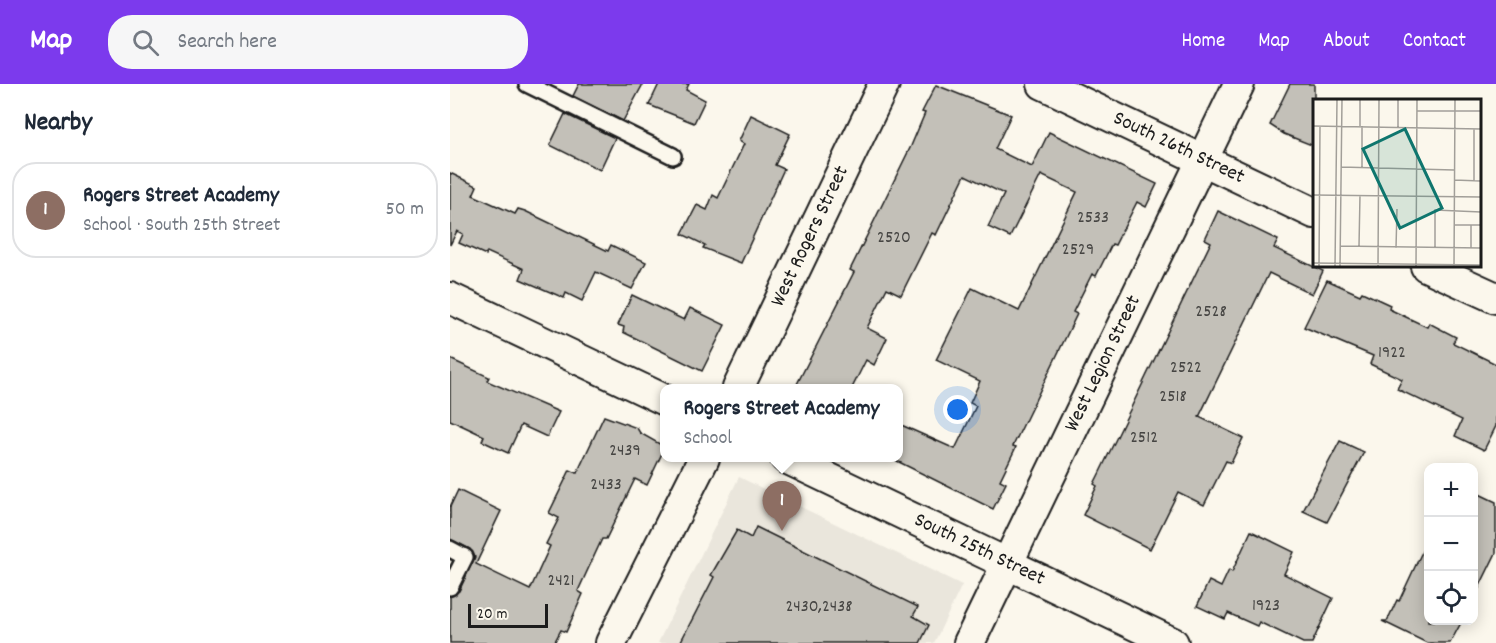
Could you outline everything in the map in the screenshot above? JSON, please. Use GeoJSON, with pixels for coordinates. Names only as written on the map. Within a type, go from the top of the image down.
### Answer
{"type":"FeatureCollection","features":[{"type":"Feature","properties":{"kind":"street","name":"West Rogers Street"},"geometry":{"type":"LineString","coordinates":[[740,384],[884,84]]}},
{"type":"Feature","properties":{"kind":"street","name":"South 26th Street"},"geometry":{"type":"LineString","coordinates":[[1043,84],[1313,213]]}},
{"type":"Feature","properties":{"kind":"street","name":"West Legion Street"},"geometry":{"type":"LineString","coordinates":[[969,643],[1239,84]]}},
{"type":"Feature","properties":{"kind":"street"},"geometry":{"type":"LineString","coordinates":[[1428,267],[1496,298]]}},
{"type":"Feature","properties":{"kind":"street"},"geometry":{"type":"LineString","coordinates":[[450,298],[660,398]]}},
{"type":"Feature","properties":{"kind":"street"},"geometry":{"type":"LineString","coordinates":[[611,643],[702,462]]}},
{"type":"Feature","properties":{"kind":"street","name":"South 25th Street"},"geometry":{"type":"LineString","coordinates":[[794,462],[1173,643]]}},
{"type":"Feature","properties":{"kind":"lane"},"geometry":{"type":"LineString","coordinates":[[527,84],[673,156]]}},
{"type":"Feature","properties":{"kind":"lane"},"geometry":{"type":"LineString","coordinates":[[450,549],[465,557],[450,587]]}},
{"type":"Feature","properties":{"kind":"shaded area"},"geometry":{"type":"Polygon","coordinates":[[[739,477],[962,585],[934,643],[658,643],[739,477]]]}},
{"type":"Feature","properties":{"kind":"building"},"geometry":{"type":"Polygon","coordinates":[[[579,84],[643,84],[623,121],[573,96],[579,84]]]}},
{"type":"Feature","properties":{"kind":"building"},"geometry":{"type":"Polygon","coordinates":[[[659,84],[689,84],[686,90],[705,100],[694,123],[649,105],[659,84]]]}},
{"type":"Feature","properties":{"kind":"building"},"geometry":{"type":"Polygon","coordinates":[[[1290,84],[1314,84],[1313,146],[1284,134],[1270,125],[1290,84]]]}},
{"type":"Feature","properties":{"kind":"building"},"geometry":{"type":"Polygon","coordinates":[[[936,85],[1011,115],[995,149],[1032,167],[1049,132],[1157,184],[1146,207],[1137,202],[1096,276],[1092,274],[1073,312],[1077,314],[1013,446],[1016,447],[1000,480],[1006,483],[993,509],[899,462],[903,462],[903,426],[955,449],[976,406],[970,403],[980,381],[936,360],[972,288],[1019,311],[1077,192],[1041,175],[1010,237],[988,227],[1004,194],[965,175],[936,235],[932,233],[901,295],[887,288],[867,328],[887,338],[874,365],[866,360],[854,384],[797,384],[854,272],[850,270],[911,146],[925,113],[922,112],[936,85]]]}},
{"type":"Feature","properties":{"kind":"building"},"geometry":{"type":"Polygon","coordinates":[[[565,114],[615,138],[600,170],[550,145],[565,114]]]}},
{"type":"Feature","properties":{"kind":"building"},"geometry":{"type":"Polygon","coordinates":[[[751,115],[790,134],[775,165],[784,169],[741,263],[703,248],[705,245],[682,234],[697,205],[707,210],[713,195],[718,198],[744,144],[739,141],[751,115]]]}},
{"type":"Feature","properties":{"kind":"building"},"geometry":{"type":"Polygon","coordinates":[[[450,173],[477,186],[473,195],[515,214],[518,209],[525,211],[608,251],[611,245],[646,262],[632,289],[596,272],[582,301],[566,293],[564,298],[520,279],[524,269],[487,252],[486,255],[459,243],[463,234],[457,231],[450,245],[450,173]]]}},
{"type":"Feature","properties":{"kind":"building"},"geometry":{"type":"Polygon","coordinates":[[[1218,211],[1278,240],[1274,248],[1323,271],[1312,294],[1269,273],[1199,417],[1243,438],[1231,463],[1226,461],[1204,505],[1178,492],[1150,549],[1083,515],[1097,486],[1094,484],[1211,242],[1205,239],[1218,211]]]}},
{"type":"Feature","properties":{"kind":"building"},"geometry":{"type":"Polygon","coordinates":[[[1327,280],[1390,305],[1389,309],[1427,327],[1429,323],[1456,337],[1453,343],[1496,364],[1496,426],[1484,450],[1455,436],[1462,420],[1397,389],[1402,379],[1370,364],[1373,356],[1304,327],[1327,280]]]}},
{"type":"Feature","properties":{"kind":"building"},"geometry":{"type":"Polygon","coordinates":[[[632,295],[684,320],[690,308],[725,325],[702,371],[623,332],[624,327],[618,325],[632,295]]]}},
{"type":"Feature","properties":{"kind":"building"},"geometry":{"type":"Polygon","coordinates":[[[450,359],[489,377],[487,381],[559,412],[547,437],[521,425],[508,453],[482,441],[484,436],[450,420],[450,359]]]}},
{"type":"Feature","properties":{"kind":"building"},"geometry":{"type":"Polygon","coordinates":[[[604,416],[637,428],[640,433],[660,444],[660,458],[647,485],[635,479],[606,539],[602,539],[578,591],[583,594],[566,632],[561,630],[554,643],[450,643],[450,597],[459,591],[475,557],[470,549],[450,539],[450,507],[458,490],[501,511],[476,564],[530,590],[550,546],[546,544],[559,518],[549,513],[570,470],[577,473],[604,416]]]}},
{"type":"Feature","properties":{"kind":"building"},"geometry":{"type":"Polygon","coordinates":[[[1340,441],[1364,452],[1327,522],[1303,511],[1340,441]]]}},
{"type":"Feature","properties":{"kind":"building"},"geometry":{"type":"Polygon","coordinates":[[[1478,493],[1496,502],[1496,553],[1478,590],[1478,493]]]}},
{"type":"Feature","properties":{"kind":"building"},"geometry":{"type":"Polygon","coordinates":[[[756,527],[918,607],[913,616],[929,625],[920,643],[680,643],[714,577],[711,575],[737,530],[751,538],[756,527]]]}},
{"type":"Feature","properties":{"kind":"building"},"geometry":{"type":"Polygon","coordinates":[[[1251,531],[1294,552],[1284,574],[1333,598],[1312,643],[1303,643],[1259,622],[1257,626],[1228,613],[1225,619],[1197,606],[1209,581],[1221,587],[1229,570],[1232,572],[1251,531]]]}},
{"type":"Feature","properties":{"kind":"building"},"geometry":{"type":"Polygon","coordinates":[[[1424,548],[1424,625],[1460,625],[1450,643],[1427,643],[1382,621],[1387,621],[1397,600],[1399,601],[1424,548]]]}},
{"type":"Feature","properties":{"kind":"place","name":"Rogers Street Academy"},"geometry":{"type":"Point","coordinates":[782,531]}}]}
